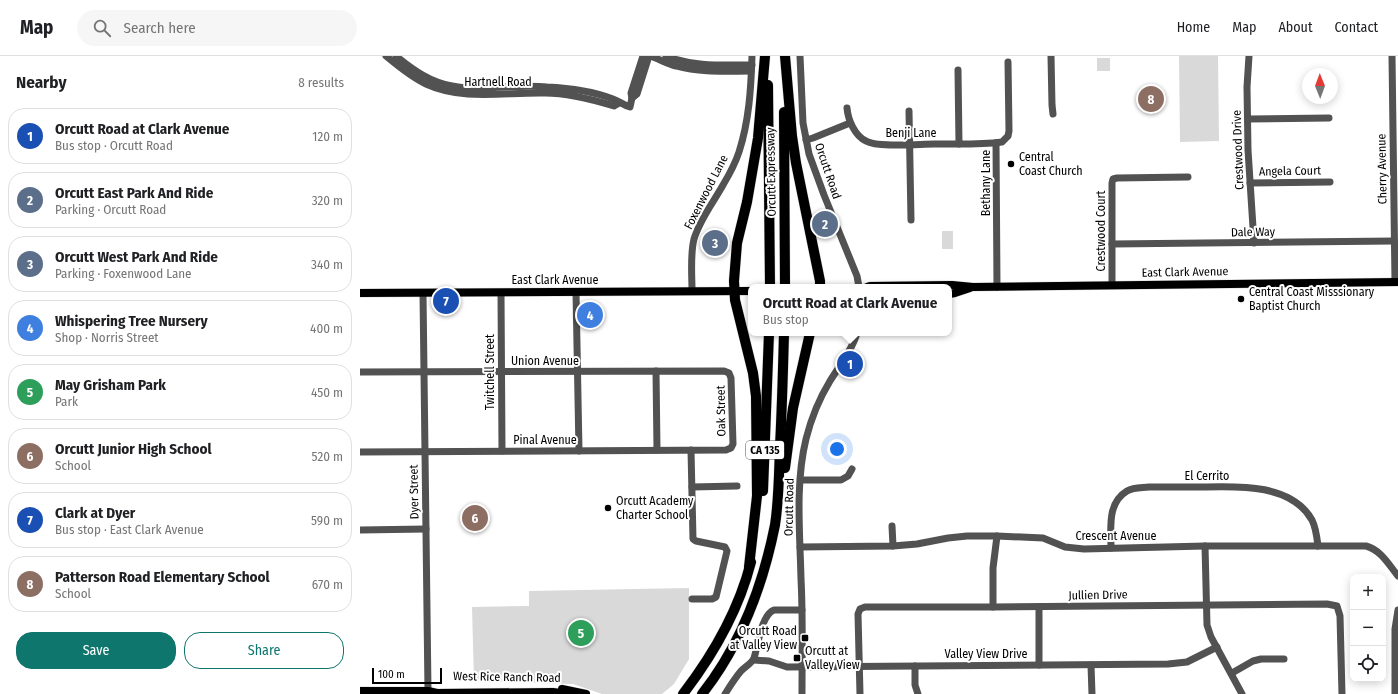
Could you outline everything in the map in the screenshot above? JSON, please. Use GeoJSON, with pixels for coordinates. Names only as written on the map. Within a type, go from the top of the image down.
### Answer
{"type":"FeatureCollection","features":[{"type":"Feature","properties":{"kind":"highway","name":"Orcutt Expressway"},"geometry":{"type":"LineString","coordinates":[[766,56],[770,284]]}},
{"type":"Feature","properties":{"kind":"highway"},"geometry":{"type":"LineString","coordinates":[[749,567],[757,496],[756,396],[753,373],[734,291],[735,256],[753,171],[758,138],[766,56]]}},
{"type":"Feature","properties":{"kind":"highway","name":"Orcutt Expressway"},"geometry":{"type":"LineString","coordinates":[[784,56],[785,284]]}},
{"type":"Feature","properties":{"kind":"highway"},"geometry":{"type":"LineString","coordinates":[[784,56],[796,163],[820,284]]}},
{"type":"Feature","properties":{"kind":"highway","name":"CA 135"},"geometry":{"type":"LineString","coordinates":[[683,694],[708,658],[739,597],[749,567],[759,527],[762,500],[769,336]]}},
{"type":"Feature","properties":{"kind":"highway","name":"CA 135"},"geometry":{"type":"LineString","coordinates":[[702,694],[720,667],[741,629],[762,577],[775,523],[779,486],[784,336]]}},
{"type":"Feature","properties":{"kind":"highway"},"geometry":{"type":"LineString","coordinates":[[775,523],[783,485],[793,408],[809,336]]}},
{"type":"Feature","properties":{"kind":"main road","name":"East Clark Avenue"},"geometry":{"type":"LineString","coordinates":[[952,285],[997,287],[1396,282]]}},
{"type":"Feature","properties":{"kind":"main road","name":"East Clark Avenue"},"geometry":{"type":"LineString","coordinates":[[952,294],[973,287]]}},
{"type":"Feature","properties":{"kind":"main road","name":"East Clark Avenue"},"geometry":{"type":"LineString","coordinates":[[360,293],[748,291]]}},
{"type":"Feature","properties":{"kind":"main road","name":"West Rice Ranch Road"},"geometry":{"type":"LineString","coordinates":[[428,691],[437,689],[553,689],[572,690],[586,694]]}},
{"type":"Feature","properties":{"kind":"main road","name":"West Rice Ranch Road"},"geometry":{"type":"LineString","coordinates":[[360,691],[428,691],[437,693],[552,692],[568,694]]}},
{"type":"Feature","properties":{"kind":"street","name":"Hartnell Road"},"geometry":{"type":"LineString","coordinates":[[386,56],[408,73],[426,84],[454,92],[560,88],[588,92],[630,106],[632,98]]}},
{"type":"Feature","properties":{"kind":"street","name":"Hartnell Road"},"geometry":{"type":"LineString","coordinates":[[396,56],[417,72],[428,78],[453,87],[472,91]]}},
{"type":"Feature","properties":{"kind":"street"},"geometry":{"type":"LineString","coordinates":[[632,98],[632,92],[643,56]]}},
{"type":"Feature","properties":{"kind":"street"},"geometry":{"type":"LineString","coordinates":[[632,98],[637,94],[649,56],[676,66],[706,71],[752,68]]}},
{"type":"Feature","properties":{"kind":"street"},"geometry":{"type":"LineString","coordinates":[[666,56],[690,64],[752,68]]}},
{"type":"Feature","properties":{"kind":"street","name":"Foxenwood Lane"},"geometry":{"type":"LineString","coordinates":[[692,291],[694,239],[704,217],[723,186],[739,153],[749,114],[752,56]]}},
{"type":"Feature","properties":{"kind":"street","name":"Orcutt Road"},"geometry":{"type":"LineString","coordinates":[[800,56],[803,123],[806,140],[814,169],[858,276],[859,284]]}},
{"type":"Feature","properties":{"kind":"street"},"geometry":{"type":"LineString","coordinates":[[1051,56],[1052,105],[1054,114]]}},
{"type":"Feature","properties":{"kind":"street","name":"Crestwood Drive"},"geometry":{"type":"LineString","coordinates":[[1249,56],[1248,119],[1254,242]]}},
{"type":"Feature","properties":{"kind":"street","name":"Cherry Avenue"},"geometry":{"type":"LineString","coordinates":[[1392,56],[1395,112],[1396,170],[1394,241],[1396,282]]}},
{"type":"Feature","properties":{"kind":"street","name":"Bethany Lane"},"geometry":{"type":"LineString","coordinates":[[997,287],[996,143],[1002,142],[1008,136],[1008,62]]}},
{"type":"Feature","properties":{"kind":"street"},"geometry":{"type":"LineString","coordinates":[[958,70],[959,144]]}},
{"type":"Feature","properties":{"kind":"street","name":"Benji Lane"},"geometry":{"type":"LineString","coordinates":[[847,108],[850,123],[862,139],[870,143],[996,143]]}},
{"type":"Feature","properties":{"kind":"street"},"geometry":{"type":"LineString","coordinates":[[908,111],[910,220]]}},
{"type":"Feature","properties":{"kind":"street"},"geometry":{"type":"LineString","coordinates":[[1248,119],[1328,118]]}},
{"type":"Feature","properties":{"kind":"street"},"geometry":{"type":"LineString","coordinates":[[806,140],[850,123]]}},
{"type":"Feature","properties":{"kind":"street","name":"Crestwood Court"},"geometry":{"type":"LineString","coordinates":[[1112,285],[1113,179],[1188,177]]}},
{"type":"Feature","properties":{"kind":"street","name":"Angela Court"},"geometry":{"type":"LineString","coordinates":[[1250,183],[1330,182]]}},
{"type":"Feature","properties":{"kind":"street","name":"Dale Way"},"geometry":{"type":"LineString","coordinates":[[1112,244],[1394,241]]}},
{"type":"Feature","properties":{"kind":"street"},"geometry":{"type":"LineString","coordinates":[[576,292],[579,451]]}},
{"type":"Feature","properties":{"kind":"street","name":"Dyer Street"},"geometry":{"type":"LineString","coordinates":[[423,293],[428,691]]}},
{"type":"Feature","properties":{"kind":"street","name":"Twitchell Street"},"geometry":{"type":"LineString","coordinates":[[501,293],[502,451]]}},
{"type":"Feature","properties":{"kind":"street","name":"Orcutt Road"},"geometry":{"type":"LineString","coordinates":[[802,694],[800,547],[801,480],[804,451],[814,413],[825,389],[851,347],[856,336]]}},
{"type":"Feature","properties":{"kind":"street"},"geometry":{"type":"LineString","coordinates":[[656,371],[657,450]]}},
{"type":"Feature","properties":{"kind":"street","name":"Union Avenue"},"geometry":{"type":"LineString","coordinates":[[360,372],[724,371],[730,373]]}},
{"type":"Feature","properties":{"kind":"street","name":"Oak Street"},"geometry":{"type":"LineString","coordinates":[[730,373],[733,444],[731,448]]}},
{"type":"Feature","properties":{"kind":"street","name":"Pinal Avenue"},"geometry":{"type":"LineString","coordinates":[[360,452],[726,450],[731,448]]}},
{"type":"Feature","properties":{"kind":"street"},"geometry":{"type":"LineString","coordinates":[[692,450],[693,539],[696,541],[725,547],[727,551],[716,597],[712,599],[692,599]]}},
{"type":"Feature","properties":{"kind":"street"},"geometry":{"type":"LineString","coordinates":[[801,480],[841,480],[848,476],[852,470]]}},
{"type":"Feature","properties":{"kind":"street"},"geometry":{"type":"LineString","coordinates":[[692,487],[737,486]]}},
{"type":"Feature","properties":{"kind":"street","name":"El Cerrito"},"geometry":{"type":"LineString","coordinates":[[1111,548],[1112,513],[1120,496],[1128,490],[1135,488],[1156,487],[1239,486],[1283,495],[1297,504],[1308,514],[1314,526],[1318,546]]}},
{"type":"Feature","properties":{"kind":"street"},"geometry":{"type":"LineString","coordinates":[[892,526],[892,546]]}},
{"type":"Feature","properties":{"kind":"street"},"geometry":{"type":"LineString","coordinates":[[360,530],[426,530]]}},
{"type":"Feature","properties":{"kind":"street","name":"Crescent Avenue"},"geometry":{"type":"LineString","coordinates":[[800,547],[892,546],[917,544],[967,536],[1043,538],[1065,546],[1084,549],[1205,546],[1370,547],[1379,552],[1398,576]]}},
{"type":"Feature","properties":{"kind":"street"},"geometry":{"type":"LineString","coordinates":[[993,607],[993,568],[997,536]]}},
{"type":"Feature","properties":{"kind":"street"},"geometry":{"type":"LineString","coordinates":[[1205,546],[1207,624],[1211,637],[1232,673],[1242,694]]}},
{"type":"Feature","properties":{"kind":"street","name":"Jullien Drive"},"geometry":{"type":"LineString","coordinates":[[859,666],[858,614],[860,609],[865,607],[1327,604],[1337,606],[1340,616],[1342,694]]}},
{"type":"Feature","properties":{"kind":"street"},"geometry":{"type":"LineString","coordinates":[[1039,607],[1039,665]]}},
{"type":"Feature","properties":{"kind":"street"},"geometry":{"type":"LineString","coordinates":[[725,694],[742,670],[754,660],[760,636],[767,616],[770,612],[774,610],[802,610]]}},
{"type":"Feature","properties":{"kind":"street"},"geometry":{"type":"LineString","coordinates":[[1395,694],[1395,629],[1398,610]]}},
{"type":"Feature","properties":{"kind":"street","name":"Valley View Drive"},"geometry":{"type":"LineString","coordinates":[[754,660],[787,667],[1177,663],[1187,662],[1216,647]]}},
{"type":"Feature","properties":{"kind":"street"},"geometry":{"type":"LineString","coordinates":[[1232,673],[1261,659],[1284,659]]}},
{"type":"Feature","properties":{"kind":"street"},"geometry":{"type":"LineString","coordinates":[[1091,665],[1092,694]]}},
{"type":"Feature","properties":{"kind":"street"},"geometry":{"type":"LineString","coordinates":[[859,666],[860,694]]}},
{"type":"Feature","properties":{"kind":"street"},"geometry":{"type":"LineString","coordinates":[[915,666],[915,685],[918,694]]}},
{"type":"Feature","properties":{"kind":"shaded area"},"geometry":{"type":"Polygon","coordinates":[[[1179,56],[1218,56],[1219,141],[1180,142],[1179,56]]]}},
{"type":"Feature","properties":{"kind":"shaded area"},"geometry":{"type":"Polygon","coordinates":[[[1097,58],[1110,58],[1110,71],[1097,71],[1097,58]]]}},
{"type":"Feature","properties":{"kind":"shaded area"},"geometry":{"type":"Polygon","coordinates":[[[942,231],[953,231],[953,249],[942,249],[942,231]]]}},
{"type":"Feature","properties":{"kind":"shaded area"},"geometry":{"type":"Polygon","coordinates":[[[689,588],[689,659],[674,684],[662,694],[602,694],[573,684],[474,681],[472,607],[529,606],[529,591],[689,588]]]}},
{"type":"Feature","properties":{"kind":"place","name":"Patterson Road Elementary School"},"geometry":{"type":"Point","coordinates":[1151,99]}},
{"type":"Feature","properties":{"kind":"place","name":"Central Coast Church"},"geometry":{"type":"Point","coordinates":[1011,164]}},
{"type":"Feature","properties":{"kind":"place","name":"Orcutt East Park And Ride"},"geometry":{"type":"Point","coordinates":[825,224]}},
{"type":"Feature","properties":{"kind":"place","name":"Orcutt West Park And Ride"},"geometry":{"type":"Point","coordinates":[715,243]}},
{"type":"Feature","properties":{"kind":"place","name":"Central Coast Misssionary Baptist Church"},"geometry":{"type":"Point","coordinates":[1241,299]}},
{"type":"Feature","properties":{"kind":"place","name":"Clark at Dyer"},"geometry":{"type":"Point","coordinates":[446,301]}},
{"type":"Feature","properties":{"kind":"place","name":"Whispering Tree Nursery"},"geometry":{"type":"Point","coordinates":[590,315]}},
{"type":"Feature","properties":{"kind":"place","name":"Orcutt Road at Clark Avenue"},"geometry":{"type":"Point","coordinates":[850,364]}},
{"type":"Feature","properties":{"kind":"place","name":"Orcutt Academy Charter School"},"geometry":{"type":"Point","coordinates":[608,508]}},
{"type":"Feature","properties":{"kind":"place","name":"Orcutt Junior High School"},"geometry":{"type":"Point","coordinates":[475,518]}},
{"type":"Feature","properties":{"kind":"place","name":"May Grisham Park"},"geometry":{"type":"Point","coordinates":[581,633]}},
{"type":"Feature","properties":{"kind":"place","name":"Orcutt Road at Valley View"},"geometry":{"type":"Point","coordinates":[805,638]}},
{"type":"Feature","properties":{"kind":"place","name":"Orcutt at Valley View"},"geometry":{"type":"Point","coordinates":[797,658]}}]}
